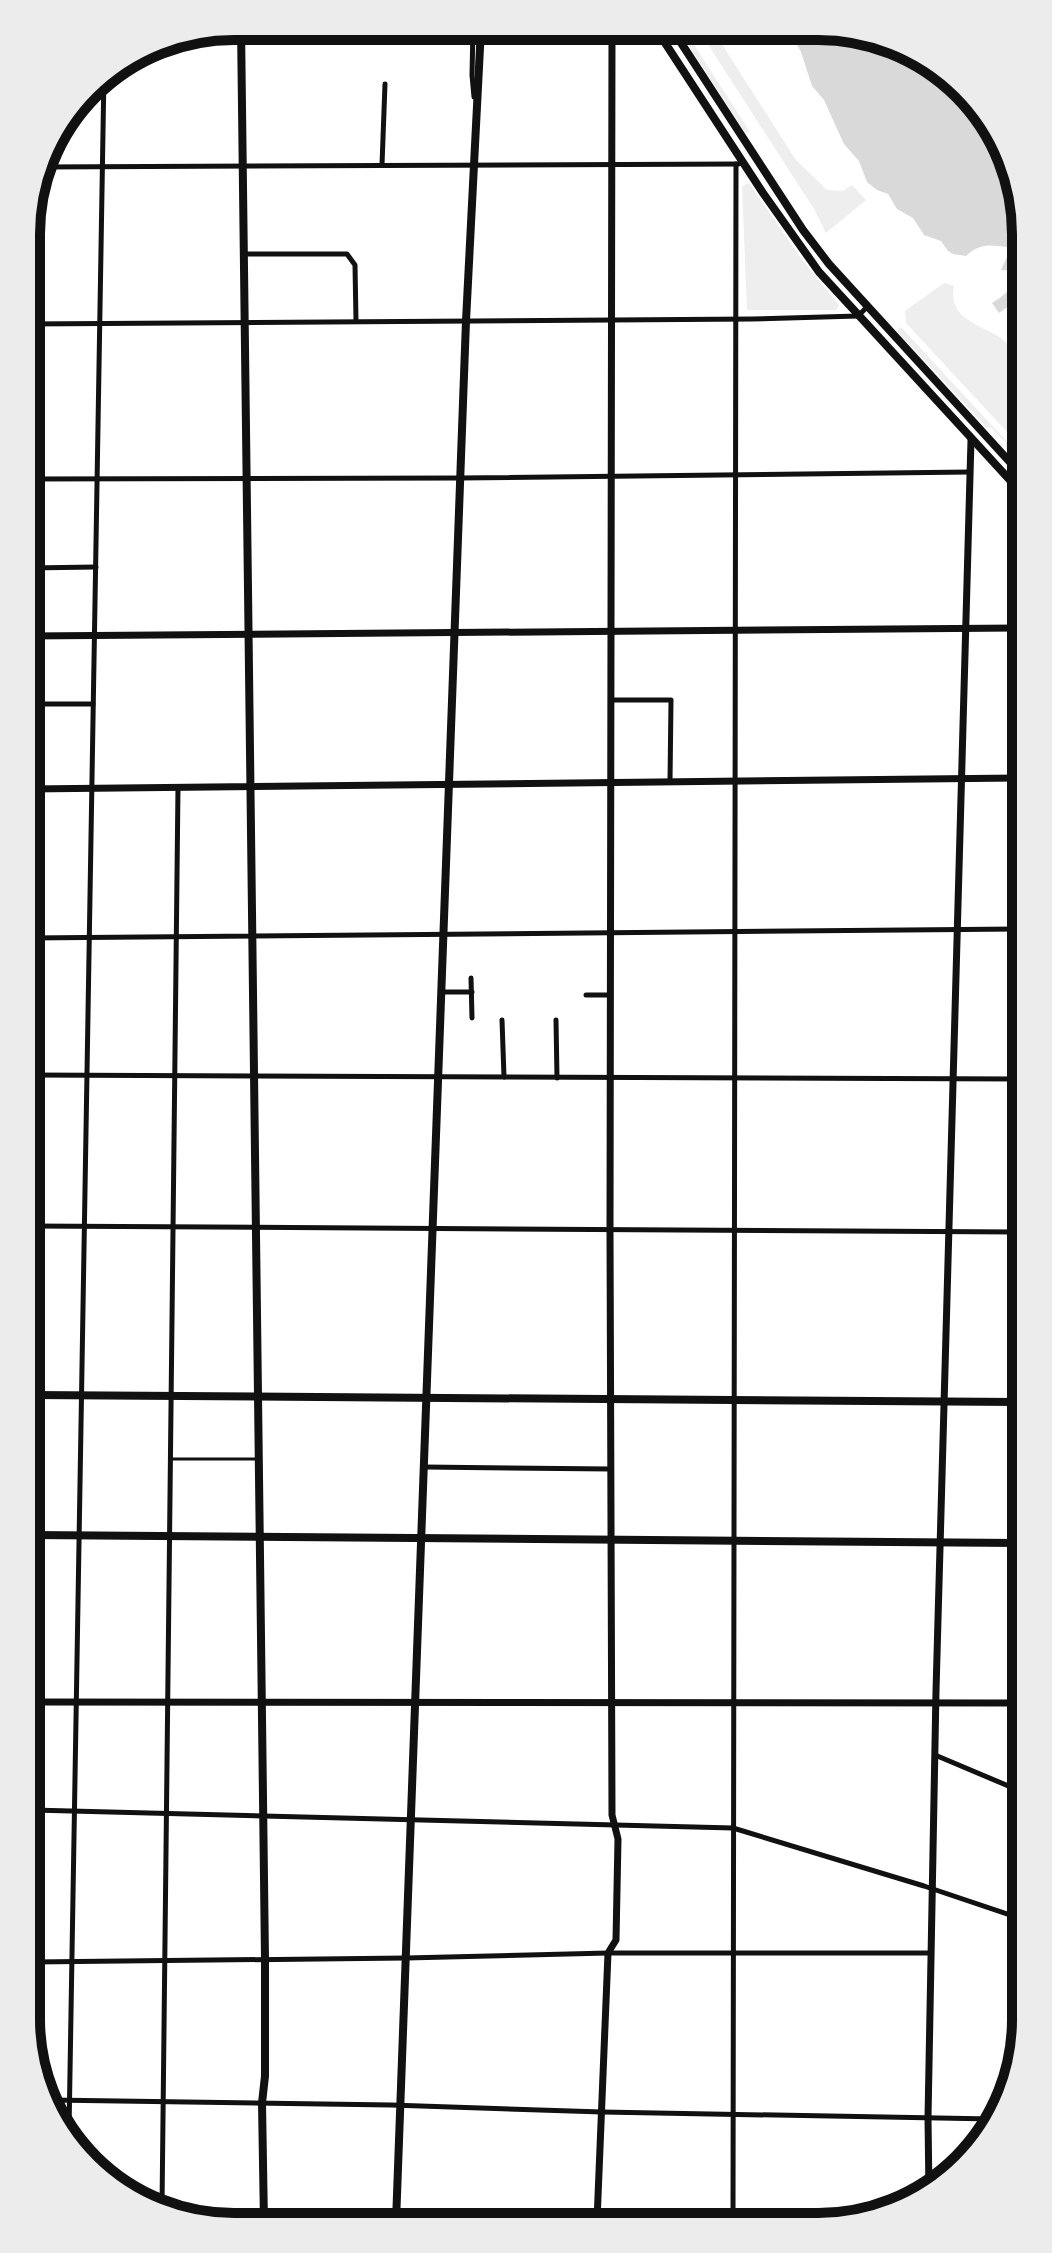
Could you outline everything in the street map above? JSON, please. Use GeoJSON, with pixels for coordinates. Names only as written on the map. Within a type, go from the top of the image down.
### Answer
{"type":"FeatureCollection","features":[{"type":"Feature","properties":{"kind":"main road"},"geometry":{"type":"LineString","coordinates":[[240,40],[265,1959],[264,2213]]}},
{"type":"Feature","properties":{"kind":"main road"},"geometry":{"type":"LineString","coordinates":[[396,2213],[472,165],[480,40]]}},
{"type":"Feature","properties":{"kind":"main road"},"geometry":{"type":"LineString","coordinates":[[663,40],[740,164],[803,251],[858,316],[1012,483]]}},
{"type":"Feature","properties":{"kind":"main road"},"geometry":{"type":"LineString","coordinates":[[679,40],[809,239],[1012,466]]}},
{"type":"Feature","properties":{"kind":"main road"},"geometry":{"type":"LineString","coordinates":[[40,1395],[1012,1402]]}},
{"type":"Feature","properties":{"kind":"main road"},"geometry":{"type":"LineString","coordinates":[[40,1535],[1012,1543]]}},
{"type":"Feature","properties":{"kind":"street"},"geometry":{"type":"LineString","coordinates":[[473,40],[472,75],[476,105]]}},
{"type":"Feature","properties":{"kind":"street"},"geometry":{"type":"LineString","coordinates":[[597,2213],[608,1953],[616,1940],[618,1839],[614,1825],[611,1703],[612,40]]}},
{"type":"Feature","properties":{"kind":"street"},"geometry":{"type":"LineString","coordinates":[[382,165],[385,84]]}},
{"type":"Feature","properties":{"kind":"street"},"geometry":{"type":"LineString","coordinates":[[69,2121],[104,90]]}},
{"type":"Feature","properties":{"kind":"street"},"geometry":{"type":"LineString","coordinates":[[53,167],[740,164],[736,319],[733,2213]]}},
{"type":"Feature","properties":{"kind":"street"},"geometry":{"type":"LineString","coordinates":[[243,254],[347,254],[355,265],[356,321]]}},
{"type":"Feature","properties":{"kind":"street"},"geometry":{"type":"LineString","coordinates":[[40,324],[736,319],[858,316],[867,307]]}},
{"type":"Feature","properties":{"kind":"street"},"geometry":{"type":"LineString","coordinates":[[929,2178],[936,1703],[971,440]]}},
{"type":"Feature","properties":{"kind":"street"},"geometry":{"type":"LineString","coordinates":[[40,479],[970,472]]}},
{"type":"Feature","properties":{"kind":"street"},"geometry":{"type":"LineString","coordinates":[[40,568],[96,567]]}},
{"type":"Feature","properties":{"kind":"street"},"geometry":{"type":"LineString","coordinates":[[40,636],[1012,628]]}},
{"type":"Feature","properties":{"kind":"street"},"geometry":{"type":"LineString","coordinates":[[611,700],[671,700],[670,782]]}},
{"type":"Feature","properties":{"kind":"street"},"geometry":{"type":"LineString","coordinates":[[40,704],[93,704]]}},
{"type":"Feature","properties":{"kind":"street"},"geometry":{"type":"LineString","coordinates":[[40,789],[1012,778]]}},
{"type":"Feature","properties":{"kind":"street"},"geometry":{"type":"LineString","coordinates":[[162,2199],[178,787]]}},
{"type":"Feature","properties":{"kind":"street"},"geometry":{"type":"LineString","coordinates":[[40,938],[1012,929]]}},
{"type":"Feature","properties":{"kind":"street"},"geometry":{"type":"LineString","coordinates":[[471,978],[472,1018]]}},
{"type":"Feature","properties":{"kind":"street"},"geometry":{"type":"LineString","coordinates":[[442,992],[472,992]]}},
{"type":"Feature","properties":{"kind":"street"},"geometry":{"type":"LineString","coordinates":[[586,995],[610,995]]}},
{"type":"Feature","properties":{"kind":"street"},"geometry":{"type":"LineString","coordinates":[[502,1020],[504,1077]]}},
{"type":"Feature","properties":{"kind":"street"},"geometry":{"type":"LineString","coordinates":[[556,1020],[557,1078]]}},
{"type":"Feature","properties":{"kind":"street"},"geometry":{"type":"LineString","coordinates":[[40,1075],[1012,1079]]}},
{"type":"Feature","properties":{"kind":"street"},"geometry":{"type":"LineString","coordinates":[[40,1226],[1012,1232]]}},
{"type":"Feature","properties":{"kind":"street"},"geometry":{"type":"LineString","coordinates":[[424,1467],[611,1469]]}},
{"type":"Feature","properties":{"kind":"street"},"geometry":{"type":"LineString","coordinates":[[40,1702],[1012,1703]]}},
{"type":"Feature","properties":{"kind":"street"},"geometry":{"type":"LineString","coordinates":[[935,1755],[1012,1788]]}},
{"type":"Feature","properties":{"kind":"street"},"geometry":{"type":"LineString","coordinates":[[40,1810],[733,1828],[1012,1916]]}},
{"type":"Feature","properties":{"kind":"street"},"geometry":{"type":"LineString","coordinates":[[40,1962],[608,1953],[931,1953]]}},
{"type":"Feature","properties":{"kind":"street"},"geometry":{"type":"LineString","coordinates":[[58,2100],[984,2119]]}},
{"type":"Feature","properties":{"kind":"lane"},"geometry":{"type":"LineString","coordinates":[[170,1459],[258,1459]]}},
{"type":"Feature","properties":{"kind":"shaded area"},"geometry":{"type":"Polygon","coordinates":[[[685,40],[691,40],[750,132],[746,134],[685,40]]]}},
{"type":"Feature","properties":{"kind":"shaded area"},"geometry":{"type":"Polygon","coordinates":[[[705,40],[719,40],[796,160],[827,190],[843,191],[852,185],[866,200],[826,233],[814,209],[705,40]]]}},
{"type":"Feature","properties":{"kind":"shaded area"},"geometry":{"type":"Polygon","coordinates":[[[794,40],[830,40],[880,50],[915,66],[955,97],[986,137],[1005,184],[1010,209],[1012,271],[1001,270],[1007,257],[1007,247],[985,246],[966,256],[953,254],[941,241],[924,235],[913,218],[897,209],[888,194],[867,182],[859,161],[844,144],[824,100],[812,86],[794,40]]]}},
{"type":"Feature","properties":{"kind":"shaded area"},"geometry":{"type":"Polygon","coordinates":[[[749,183],[800,257],[839,305],[836,310],[747,310],[742,186],[749,183]]]}},
{"type":"Feature","properties":{"kind":"shaded area"},"geometry":{"type":"Polygon","coordinates":[[[944,283],[954,286],[953,297],[961,314],[1001,338],[1012,349],[1012,437],[906,323],[905,311],[944,283]]]}},
{"type":"Feature","properties":{"kind":"shaded area"},"geometry":{"type":"Polygon","coordinates":[[[1012,286],[1012,304],[999,313],[992,303],[1012,286]]]}},
{"type":"Feature","properties":{"kind":"shaded area"},"geometry":{"type":"Polygon","coordinates":[[[901,327],[1012,447],[1012,455],[1006,449],[1006,443],[992,428],[986,427],[897,331],[901,327]]]}}]}
